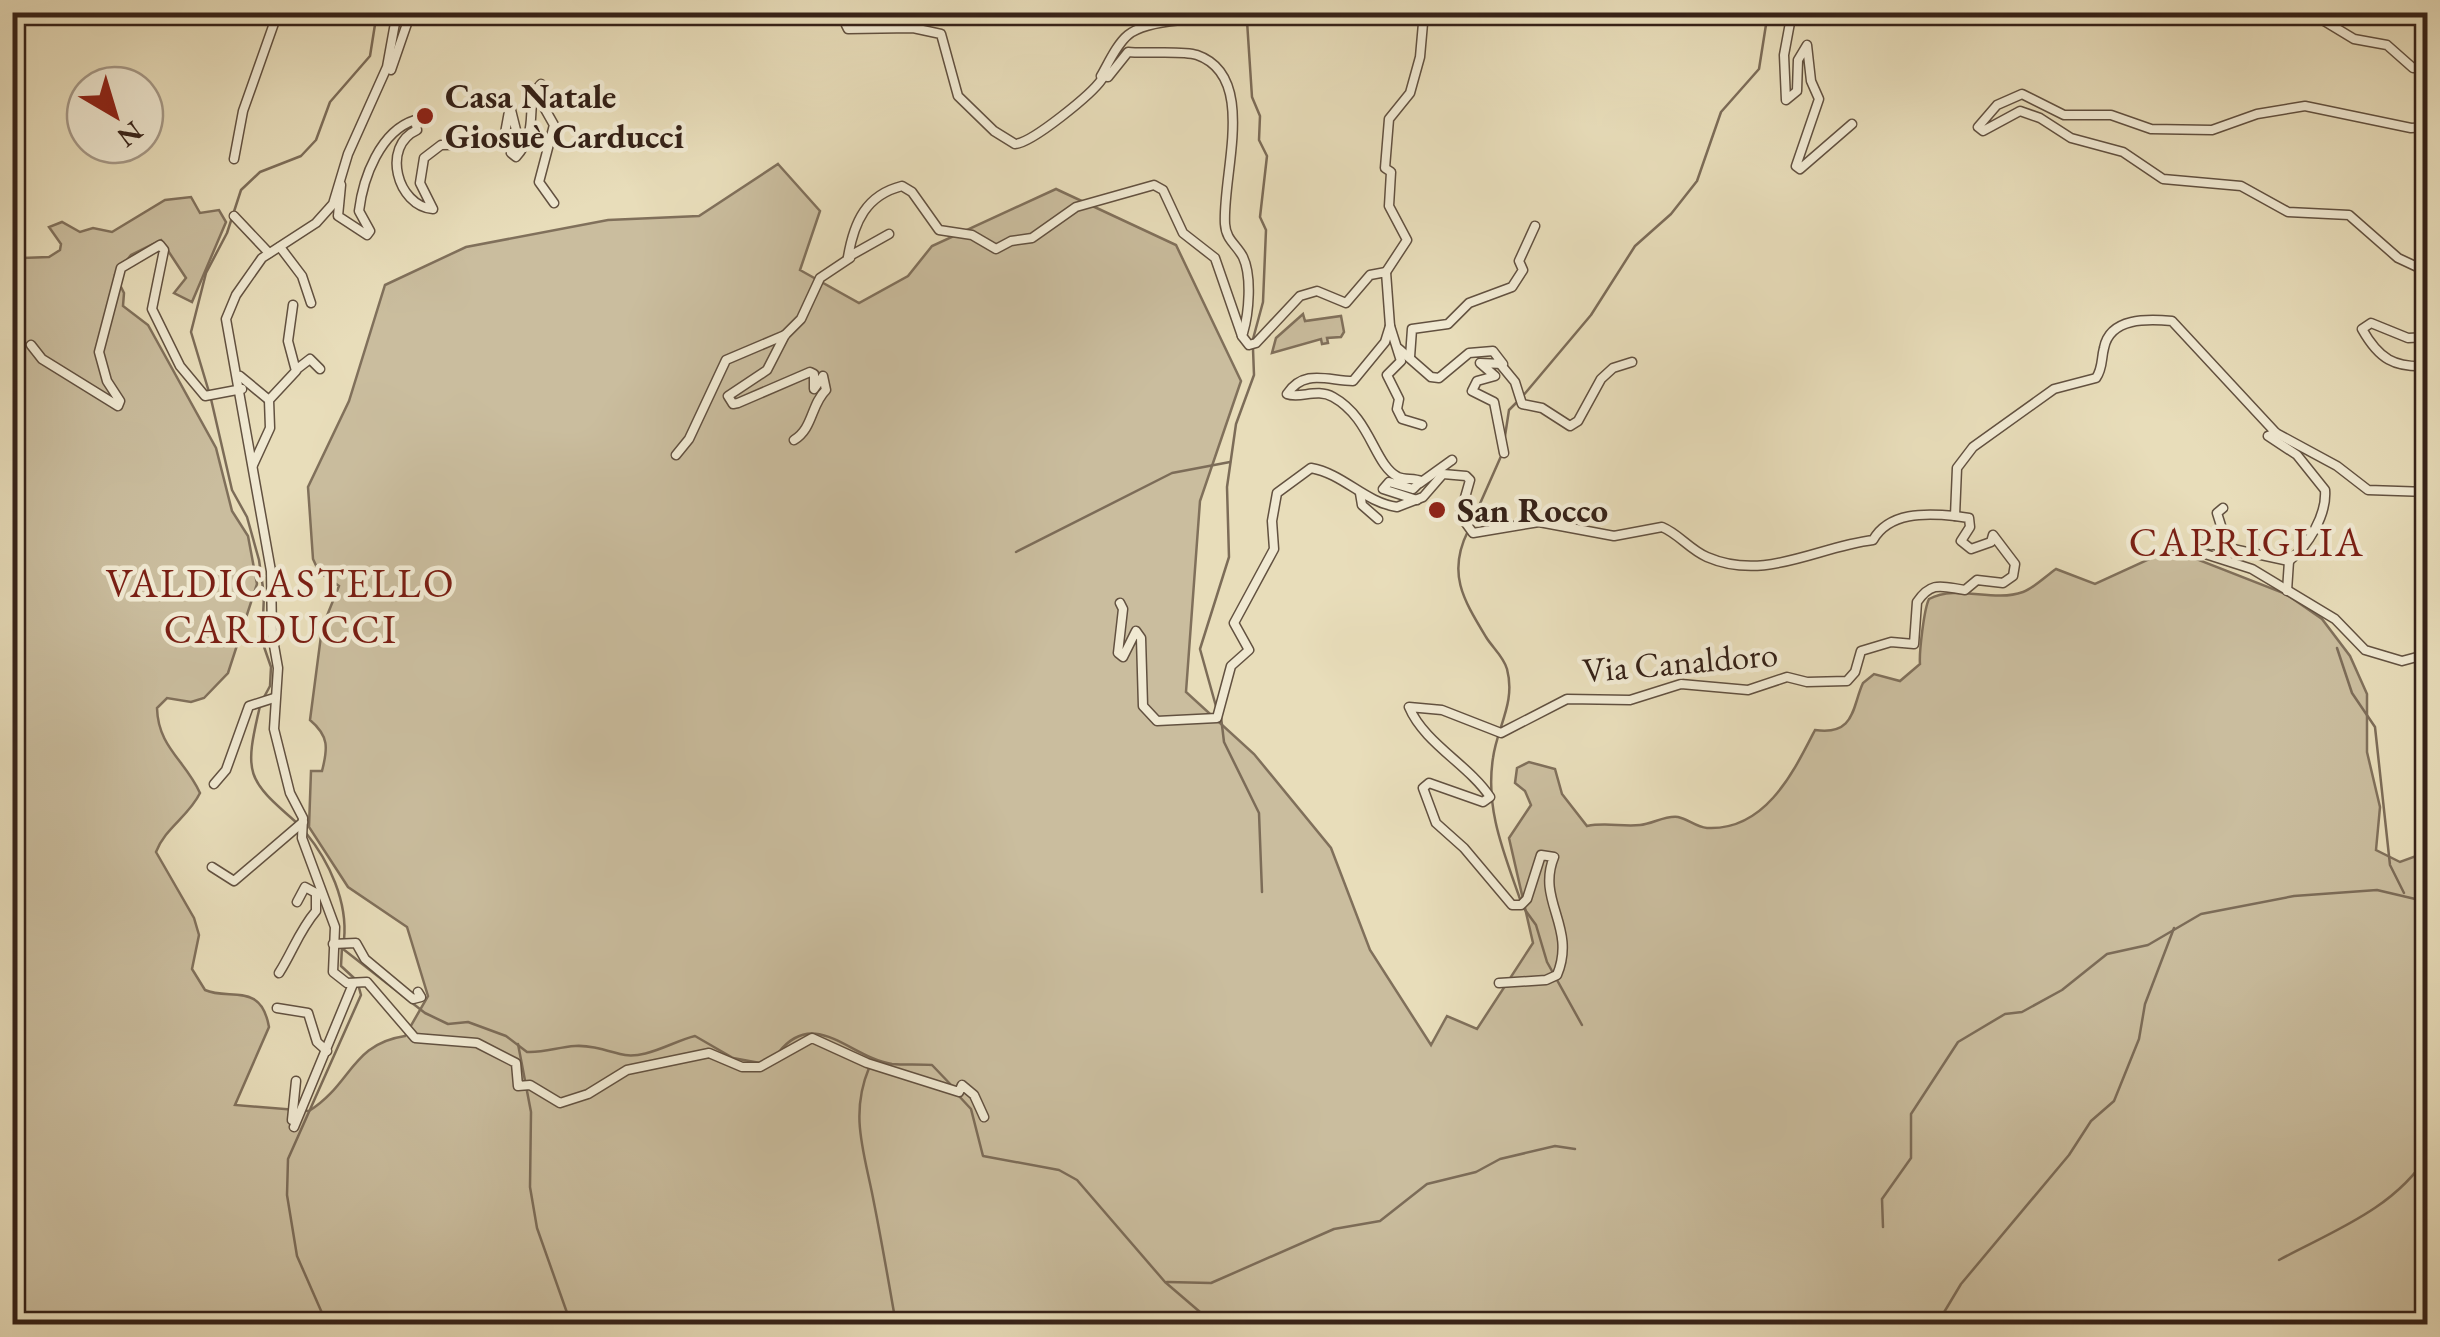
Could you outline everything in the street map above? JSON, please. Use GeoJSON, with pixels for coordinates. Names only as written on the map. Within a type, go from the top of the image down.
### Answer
{"type":"FeatureCollection","features":[{"type":"Feature","properties":{"kind":"street"},"geometry":{"type":"LineString","coordinates":[[234,158],[243,111],[278,12]]}},
{"type":"Feature","properties":{"kind":"street"},"geometry":{"type":"LineString","coordinates":[[397,12],[381,84],[324,218],[269,253],[244,282],[226,319],[242,389],[271,570],[278,668],[271,699],[277,750],[303,822],[302,838],[317,892],[335,927],[333,972],[356,984],[367,982],[415,1038],[477,1043],[516,1063],[518,1086],[533,1086],[560,1103],[588,1094],[626,1070],[709,1053],[742,1067],[760,1067],[786,1056],[796,1043],[812,1038],[867,1063],[956,1092],[962,1085],[969,1088],[984,1117]]}},
{"type":"Feature","properties":{"kind":"street"},"geometry":{"type":"LineString","coordinates":[[381,84],[388,80],[411,12]]}},
{"type":"Feature","properties":{"kind":"street"},"geometry":{"type":"LineString","coordinates":[[856,12],[846,25],[848,29],[914,28],[940,34],[958,96],[994,131],[1016,144],[1036,139],[1056,116],[1088,98],[1120,43],[1134,30],[1211,17],[1233,20],[1229,12]]}},
{"type":"Feature","properties":{"kind":"street"},"geometry":{"type":"LineString","coordinates":[[1422,425],[1407,423],[1397,409],[1400,399],[1387,374],[1401,366],[1392,330],[1386,272],[1406,240],[1388,200],[1389,119],[1410,93],[1420,56],[1424,12]]}},
{"type":"Feature","properties":{"kind":"street"},"geometry":{"type":"LineString","coordinates":[[1792,12],[1784,54],[1785,94],[1790,101],[1796,91],[1798,60],[1807,45],[1811,81],[1819,99],[1796,166],[1800,169],[1852,124]]}},
{"type":"Feature","properties":{"kind":"street"},"geometry":{"type":"LineString","coordinates":[[2228,12],[2321,20],[2354,39],[2387,46],[2414,68],[2428,68]]}},
{"type":"Feature","properties":{"kind":"street"},"geometry":{"type":"LineString","coordinates":[[1102,79],[1132,52],[1197,55],[1226,82],[1236,120],[1225,172],[1226,228],[1243,258],[1248,280],[1242,336]]}},
{"type":"Feature","properties":{"kind":"street"},"geometry":{"type":"LineString","coordinates":[[339,184],[343,191],[338,216],[367,234],[370,230],[358,211],[372,166],[389,138],[415,120],[416,130],[403,139],[396,154],[396,171],[416,202],[433,209],[420,182],[424,158],[442,146],[498,147],[507,136],[510,106],[518,138],[511,153],[516,157],[532,136],[532,101],[542,84],[541,102],[554,125],[538,182],[554,203]]}},
{"type":"Feature","properties":{"kind":"street"},"geometry":{"type":"LineString","coordinates":[[2428,127],[2393,125],[2305,106],[2258,114],[2212,130],[2151,130],[2112,116],[2064,115],[2022,94],[2009,97],[1978,124],[1984,131],[2020,112],[2040,118],[2070,138],[2122,152],[2163,178],[2241,186],[2288,212],[2349,215],[2398,258],[2428,272]]}},
{"type":"Feature","properties":{"kind":"street"},"geometry":{"type":"LineString","coordinates":[[850,258],[850,241],[864,207],[880,193],[902,186],[912,192],[939,230],[972,235],[996,249],[1010,241],[1032,238],[1076,207],[1154,185],[1163,190],[1183,233],[1215,258],[1249,346],[1300,296],[1317,292],[1346,302],[1370,275],[1386,272]]}},
{"type":"Feature","properties":{"kind":"street"},"geometry":{"type":"LineString","coordinates":[[234,216],[269,253]]}},
{"type":"Feature","properties":{"kind":"street"},"geometry":{"type":"LineString","coordinates":[[1410,357],[1412,329],[1448,324],[1477,298],[1512,287],[1523,270],[1519,261],[1535,226]]}},
{"type":"Feature","properties":{"kind":"street"},"geometry":{"type":"LineString","coordinates":[[794,440],[804,431],[817,398],[826,390],[824,376],[814,389],[814,374],[810,372],[738,403],[733,404],[728,396],[767,370],[785,335],[802,319],[820,278],[889,234]]}},
{"type":"Feature","properties":{"kind":"street"},"geometry":{"type":"LineString","coordinates":[[31,345],[42,359],[118,406],[120,401],[100,361],[108,313],[121,268],[160,245],[164,250],[152,309],[180,366],[210,396],[242,389]]}},
{"type":"Feature","properties":{"kind":"street"},"geometry":{"type":"LineString","coordinates":[[280,247],[302,276],[311,303]]}},
{"type":"Feature","properties":{"kind":"street"},"geometry":{"type":"LineString","coordinates":[[293,305],[288,341],[297,369]]}},
{"type":"Feature","properties":{"kind":"street"},"geometry":{"type":"LineString","coordinates":[[1120,604],[1124,609],[1118,653],[1123,657],[1128,653],[1136,631],[1142,638],[1143,706],[1157,721],[1212,721],[1217,718],[1231,666],[1249,650],[1234,623],[1274,549],[1272,521],[1278,493],[1311,468],[1342,477],[1360,493],[1391,506],[1417,500],[1435,488],[1443,474],[1457,473],[1470,480],[1460,515],[1472,533],[1540,522],[1614,536],[1662,528],[1709,558],[1758,569],[1873,540],[1889,520],[1929,513],[1955,516],[1957,468],[1973,447],[2054,389],[2096,378],[2102,368],[2106,339],[2113,329],[2133,322],[2172,321],[2276,433],[2337,466],[2368,490],[2428,492]]}},
{"type":"Feature","properties":{"kind":"street"},"geometry":{"type":"LineString","coordinates":[[2428,337],[2408,338],[2372,323],[2362,329],[2398,367],[2428,366]]}},
{"type":"Feature","properties":{"kind":"street"},"geometry":{"type":"LineString","coordinates":[[1392,330],[1352,381],[1321,375],[1291,387],[1287,394],[1332,396],[1365,425],[1387,467],[1396,476],[1418,478],[1420,483]]}},
{"type":"Feature","properties":{"kind":"street"},"geometry":{"type":"LineString","coordinates":[[676,455],[689,440],[726,360],[785,335]]}},
{"type":"Feature","properties":{"kind":"street"},"geometry":{"type":"LineString","coordinates":[[1399,348],[1436,378],[1447,374],[1469,353],[1493,351],[1516,382],[1522,404],[1542,408],[1570,426],[1578,421],[1601,379],[1613,368],[1632,362]]}},
{"type":"Feature","properties":{"kind":"street"},"geometry":{"type":"LineString","coordinates":[[253,465],[270,428],[270,400],[310,359],[320,369]]}},
{"type":"Feature","properties":{"kind":"street"},"geometry":{"type":"LineString","coordinates":[[1501,366],[1480,363],[1495,376],[1477,381],[1472,391],[1494,402],[1503,444]]}},
{"type":"Feature","properties":{"kind":"street"},"geometry":{"type":"LineString","coordinates":[[239,376],[270,400]]}},
{"type":"Feature","properties":{"kind":"street"},"geometry":{"type":"LineString","coordinates":[[2276,433],[2268,436],[2297,454],[2325,490],[2324,512],[2289,562],[2287,590]]}},
{"type":"Feature","properties":{"kind":"street"},"geometry":{"type":"LineString","coordinates":[[1417,500],[1390,494],[1382,486],[1389,482],[1413,489],[1452,460]]}},
{"type":"Feature","properties":{"kind":"street"},"geometry":{"type":"LineString","coordinates":[[2428,460],[2428,477]]}},
{"type":"Feature","properties":{"kind":"street"},"geometry":{"type":"LineString","coordinates":[[1360,493],[1362,505],[1378,519]]}},
{"type":"Feature","properties":{"kind":"street"},"geometry":{"type":"LineString","coordinates":[[2210,545],[2223,532],[2218,513],[2223,508]]}},
{"type":"Feature","properties":{"kind":"street","name":"Via Canaldoro"},"geometry":{"type":"LineString","coordinates":[[1499,983],[1546,980],[1557,974],[1564,934],[1546,876],[1554,857],[1542,855],[1521,905],[1512,905],[1498,892],[1464,848],[1436,823],[1422,788],[1429,783],[1483,802],[1490,798],[1476,777],[1438,744],[1410,707],[1442,710],[1502,733],[1534,720],[1561,700],[1630,700],[1681,684],[1748,690],[1787,677],[1807,682],[1847,681],[1855,672],[1861,650],[1891,642],[1914,644],[1916,602],[1931,587],[1945,584],[1965,590],[1976,580],[2003,582],[2013,576],[2015,564],[1998,538],[1993,535],[1991,542],[1972,549],[1961,541],[1970,527],[1969,518],[1955,516]]}},
{"type":"Feature","properties":{"kind":"street"},"geometry":{"type":"LineString","coordinates":[[2289,562],[2201,542],[2199,552],[2252,569],[2335,619],[2365,650],[2402,660],[2428,654]]}},
{"type":"Feature","properties":{"kind":"street"},"geometry":{"type":"LineString","coordinates":[[214,784],[226,770],[245,712],[256,702],[271,699]]}},
{"type":"Feature","properties":{"kind":"street"},"geometry":{"type":"LineString","coordinates":[[212,868],[232,882],[303,822]]}},
{"type":"Feature","properties":{"kind":"street"},"geometry":{"type":"LineString","coordinates":[[297,902],[305,886],[317,892]]}},
{"type":"Feature","properties":{"kind":"street"},"geometry":{"type":"LineString","coordinates":[[280,973],[293,950],[296,934],[316,911],[317,892]]}},
{"type":"Feature","properties":{"kind":"street"},"geometry":{"type":"LineString","coordinates":[[334,944],[356,943],[366,959],[413,1000],[421,997],[418,992]]}},
{"type":"Feature","properties":{"kind":"street"},"geometry":{"type":"LineString","coordinates":[[296,1081],[294,1125],[356,984]]}},
{"type":"Feature","properties":{"kind":"street"},"geometry":{"type":"LineString","coordinates":[[277,1008],[308,1013],[317,1042],[326,1051]]}},
{"type":"Feature","properties":{"kind":"shaded area"},"geometry":{"type":"Polygon","coordinates":[[[778,164],[820,211],[800,270],[859,303],[908,276],[932,246],[1056,189],[1176,245],[1241,381],[1200,501],[1186,692],[1254,754],[1331,848],[1370,950],[1431,1045],[1447,1016],[1477,1029],[1533,943],[1509,838],[1531,805],[1525,791],[1515,783],[1517,768],[1529,762],[1555,769],[1562,794],[1587,826],[1640,825],[1673,817],[1707,828],[1727,826],[1761,810],[1775,796],[1815,730],[1828,731],[1845,724],[1863,683],[1874,674],[1900,681],[1920,664],[1927,604],[1940,595],[2011,595],[2027,590],[2056,569],[2095,584],[2171,549],[2286,594],[2322,619],[2350,656],[2367,694],[2367,752],[2380,807],[2376,850],[2400,862],[2427,852],[2427,1324],[13,1324],[12,246],[22,258],[49,257],[60,250],[61,244],[49,227],[62,222],[80,232],[93,228],[112,232],[165,200],[191,197],[200,213],[219,210],[226,222],[192,302],[174,293],[186,278],[161,240],[131,255],[115,275],[124,293],[123,306],[148,325],[216,448],[232,511],[248,536],[257,584],[228,673],[204,698],[191,702],[167,698],[157,708],[167,743],[200,793],[156,852],[194,918],[199,935],[192,969],[205,990],[252,998],[265,1013],[269,1027],[235,1105],[309,1111],[373,1047],[405,1036],[428,996],[407,927],[348,887],[309,827],[311,771],[322,771],[326,749],[321,731],[310,720],[322,628],[339,586],[319,572],[313,559],[308,487],[349,401],[385,285],[466,247],[608,220],[699,216],[778,164]]]}},
{"type":"Feature","properties":{"kind":"shaded area"},"geometry":{"type":"Polygon","coordinates":[[[1303,314],[1305,321],[1341,316],[1344,332],[1341,337],[1327,338],[1328,343],[1322,344],[1321,339],[1272,353],[1276,338],[1303,314]]]}},
{"type":"Feature","properties":{"kind":"waterway"},"geometry":{"type":"LineString","coordinates":[[209,392],[191,332],[206,273],[227,233],[241,190],[260,172],[301,156],[316,140],[330,102],[370,56],[377,12]]}},
{"type":"Feature","properties":{"kind":"waterway"},"geometry":{"type":"LineString","coordinates":[[1522,397],[1591,315],[1635,246],[1671,214],[1697,181],[1721,112],[1759,69],[1768,12]]}},
{"type":"Feature","properties":{"kind":"waterway"},"geometry":{"type":"LineString","coordinates":[[1247,21],[1252,97],[1260,116],[1259,140],[1267,156],[1260,217],[1266,230],[1263,302],[1253,339]]}},
{"type":"Feature","properties":{"kind":"waterway"},"geometry":{"type":"LineString","coordinates":[[1217,710],[1200,649],[1229,557],[1227,487],[1236,424],[1254,375],[1253,349]]}},
{"type":"Feature","properties":{"kind":"waterway"},"geometry":{"type":"LineString","coordinates":[[211,399],[232,490],[247,517],[259,560],[264,595],[262,641],[271,667],[270,686],[263,699]]}},
{"type":"Feature","properties":{"kind":"waterway"},"geometry":{"type":"LineString","coordinates":[[1505,436],[1509,410],[1516,403]]}},
{"type":"Feature","properties":{"kind":"waterway"},"geometry":{"type":"LineString","coordinates":[[1471,524],[1502,454]]}},
{"type":"Feature","properties":{"kind":"waterway"},"geometry":{"type":"LineString","coordinates":[[1016,552],[1172,473],[1230,462]]}},
{"type":"Feature","properties":{"kind":"waterway"},"geometry":{"type":"LineString","coordinates":[[1468,531],[1459,560],[1460,585],[1478,623],[1501,656],[1509,681],[1508,704],[1491,777],[1498,830],[1520,899]]}},
{"type":"Feature","properties":{"kind":"waterway"},"geometry":{"type":"LineString","coordinates":[[2337,648],[2352,693],[2375,727],[2390,865],[2404,893]]}},
{"type":"Feature","properties":{"kind":"waterway"},"geometry":{"type":"LineString","coordinates":[[260,706],[252,747],[253,774],[267,796],[297,823]]}},
{"type":"Feature","properties":{"kind":"waterway"},"geometry":{"type":"LineString","coordinates":[[1221,717],[1224,742],[1259,813],[1262,892]]}},
{"type":"Feature","properties":{"kind":"waterway"},"geometry":{"type":"LineString","coordinates":[[306,833],[322,856],[340,897],[344,940]]}},
{"type":"Feature","properties":{"kind":"waterway"},"geometry":{"type":"LineString","coordinates":[[1883,1227],[1882,1199],[1911,1158],[1911,1114],[1958,1042],[2005,1014],[2022,1012],[2062,990],[2107,954],[2148,945],[2201,914],[2294,896],[2377,890],[2428,902]]}},
{"type":"Feature","properties":{"kind":"waterway"},"geometry":{"type":"LineString","coordinates":[[1523,907],[1536,925],[1547,962],[1582,1025]]}},
{"type":"Feature","properties":{"kind":"waterway"},"geometry":{"type":"LineString","coordinates":[[1937,1324],[1961,1284],[2069,1155],[2091,1121],[2114,1101],[2139,1039],[2145,1004],[2174,928]]}},
{"type":"Feature","properties":{"kind":"waterway"},"geometry":{"type":"LineString","coordinates":[[342,947],[341,966],[354,978]]}},
{"type":"Feature","properties":{"kind":"waterway"},"geometry":{"type":"LineString","coordinates":[[343,949],[425,1013],[448,1024],[468,1022],[506,1036],[527,1052],[581,1046],[639,1055],[695,1036],[733,1058],[760,1063]]}},
{"type":"Feature","properties":{"kind":"waterway"},"geometry":{"type":"LineString","coordinates":[[338,1324],[322,1313],[297,1256],[287,1195],[288,1159],[361,995],[358,984]]}},
{"type":"Feature","properties":{"kind":"waterway"},"geometry":{"type":"LineString","coordinates":[[779,1052],[793,1039],[820,1034],[877,1060],[932,1065],[954,1088]]}},
{"type":"Feature","properties":{"kind":"waterway"},"geometry":{"type":"LineString","coordinates":[[518,1044],[531,1112],[530,1187],[537,1228],[571,1324]]}},
{"type":"Feature","properties":{"kind":"waterway"},"geometry":{"type":"LineString","coordinates":[[869,1068],[859,1119],[896,1324]]}},
{"type":"Feature","properties":{"kind":"waterway"},"geometry":{"type":"LineString","coordinates":[[958,1095],[971,1109],[983,1156],[1059,1170],[1077,1180],[1165,1282],[1214,1324]]}},
{"type":"Feature","properties":{"kind":"waterway"},"geometry":{"type":"LineString","coordinates":[[1167,1282],[1211,1283],[1334,1229],[1380,1221],[1427,1184],[1476,1172],[1500,1159],[1555,1146],[1575,1149]]}},
{"type":"Feature","properties":{"kind":"waterway"},"geometry":{"type":"LineString","coordinates":[[2279,1260],[2380,1204],[2414,1174],[2428,1155]]}},
{"type":"Feature","properties":{"kind":"place","name":"Casa Natale Giosuè Carducci"},"geometry":{"type":"Point","coordinates":[425,116]}},
{"type":"Feature","properties":{"kind":"place","name":"San Rocco"},"geometry":{"type":"Point","coordinates":[1437,510]}},
{"type":"Feature","properties":{"kind":"district","name":"CAPRIGLIA"},"geometry":{"type":"Point","coordinates":[2247,542]}},
{"type":"Feature","properties":{"kind":"district","name":"VALDICASTELLO CARDUCCI"},"geometry":{"type":"Point","coordinates":[281,606]}}]}
